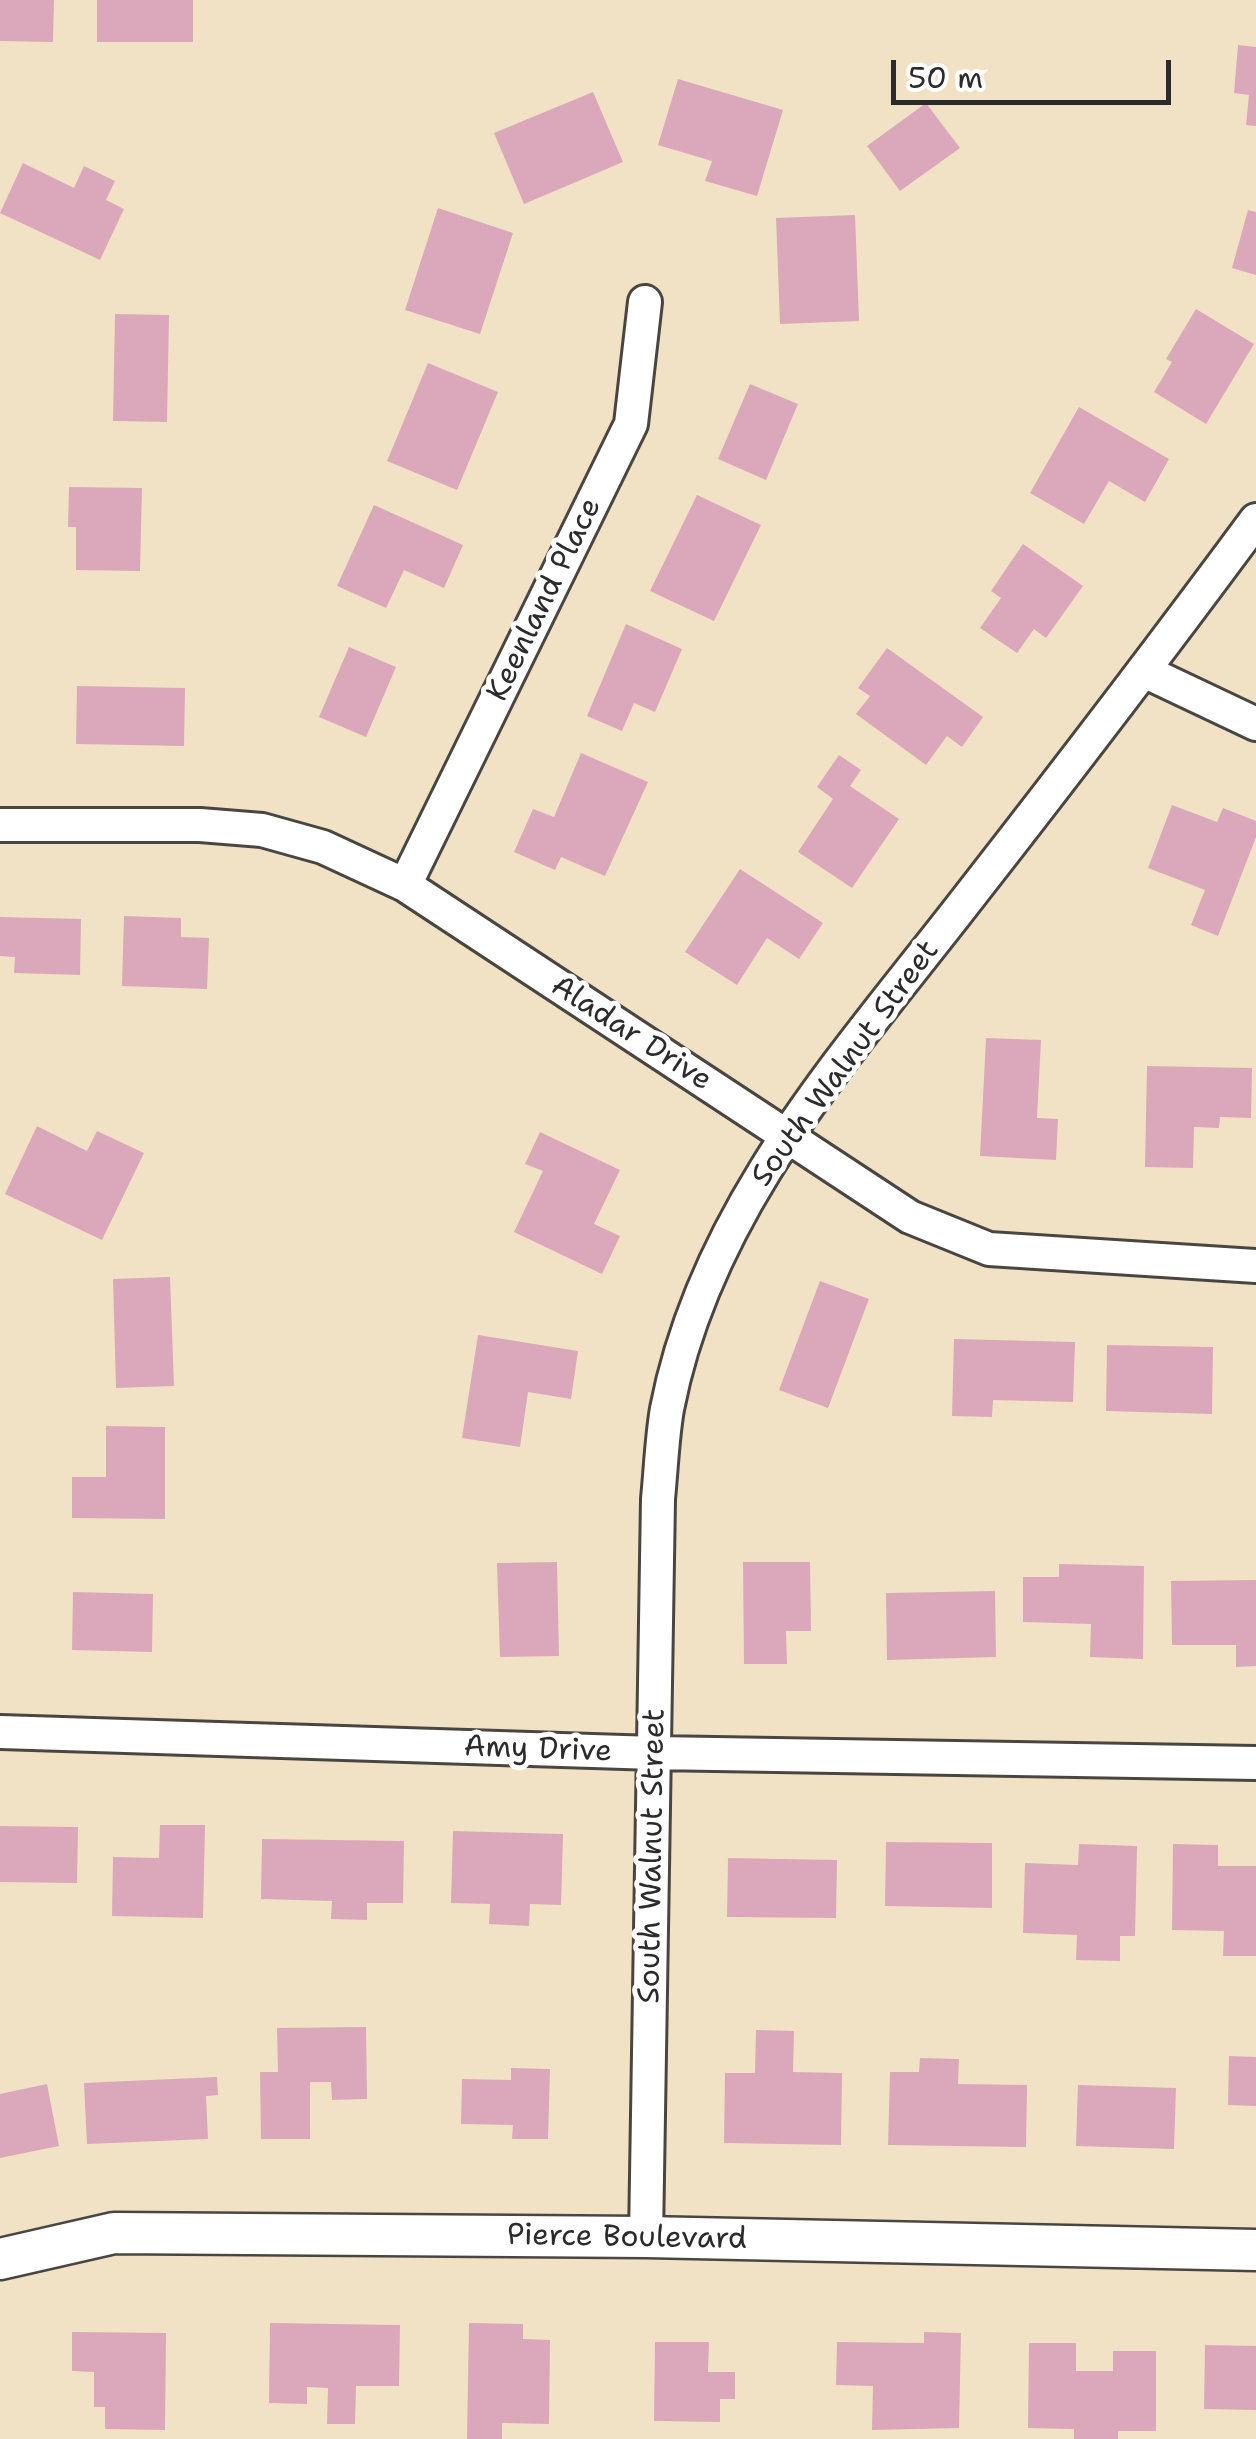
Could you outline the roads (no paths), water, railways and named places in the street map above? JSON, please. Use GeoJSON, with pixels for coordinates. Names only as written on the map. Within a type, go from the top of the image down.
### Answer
{"type":"FeatureCollection","features":[{"type":"Feature","properties":{"kind":"street","name":"Keenland Place"},"geometry":{"type":"LineString","coordinates":[[405,885],[632,424],[645,302]]}},
{"type":"Feature","properties":{"kind":"street","name":"South Walnut Street"},"geometry":{"type":"LineString","coordinates":[[646,2237],[658,1499],[667,1410],[688,1330],[730,1228],[785,1136],[1256,520]]}},
{"type":"Feature","properties":{"kind":"street"},"geometry":{"type":"LineString","coordinates":[[1144,671],[1256,724]]}},
{"type":"Feature","properties":{"kind":"street","name":"Aladar Drive"},"geometry":{"type":"LineString","coordinates":[[0,825],[262,830],[323,847],[405,885],[910,1217],[989,1248],[1256,1266]]}},
{"type":"Feature","properties":{"kind":"street","name":"Amy Drive"},"geometry":{"type":"LineString","coordinates":[[0,1732],[655,1754],[1256,1762]]}},
{"type":"Feature","properties":{"kind":"street","name":"Pierce Boulevard"},"geometry":{"type":"LineString","coordinates":[[0,2259],[114,2233],[646,2237],[1256,2250]]}}]}
